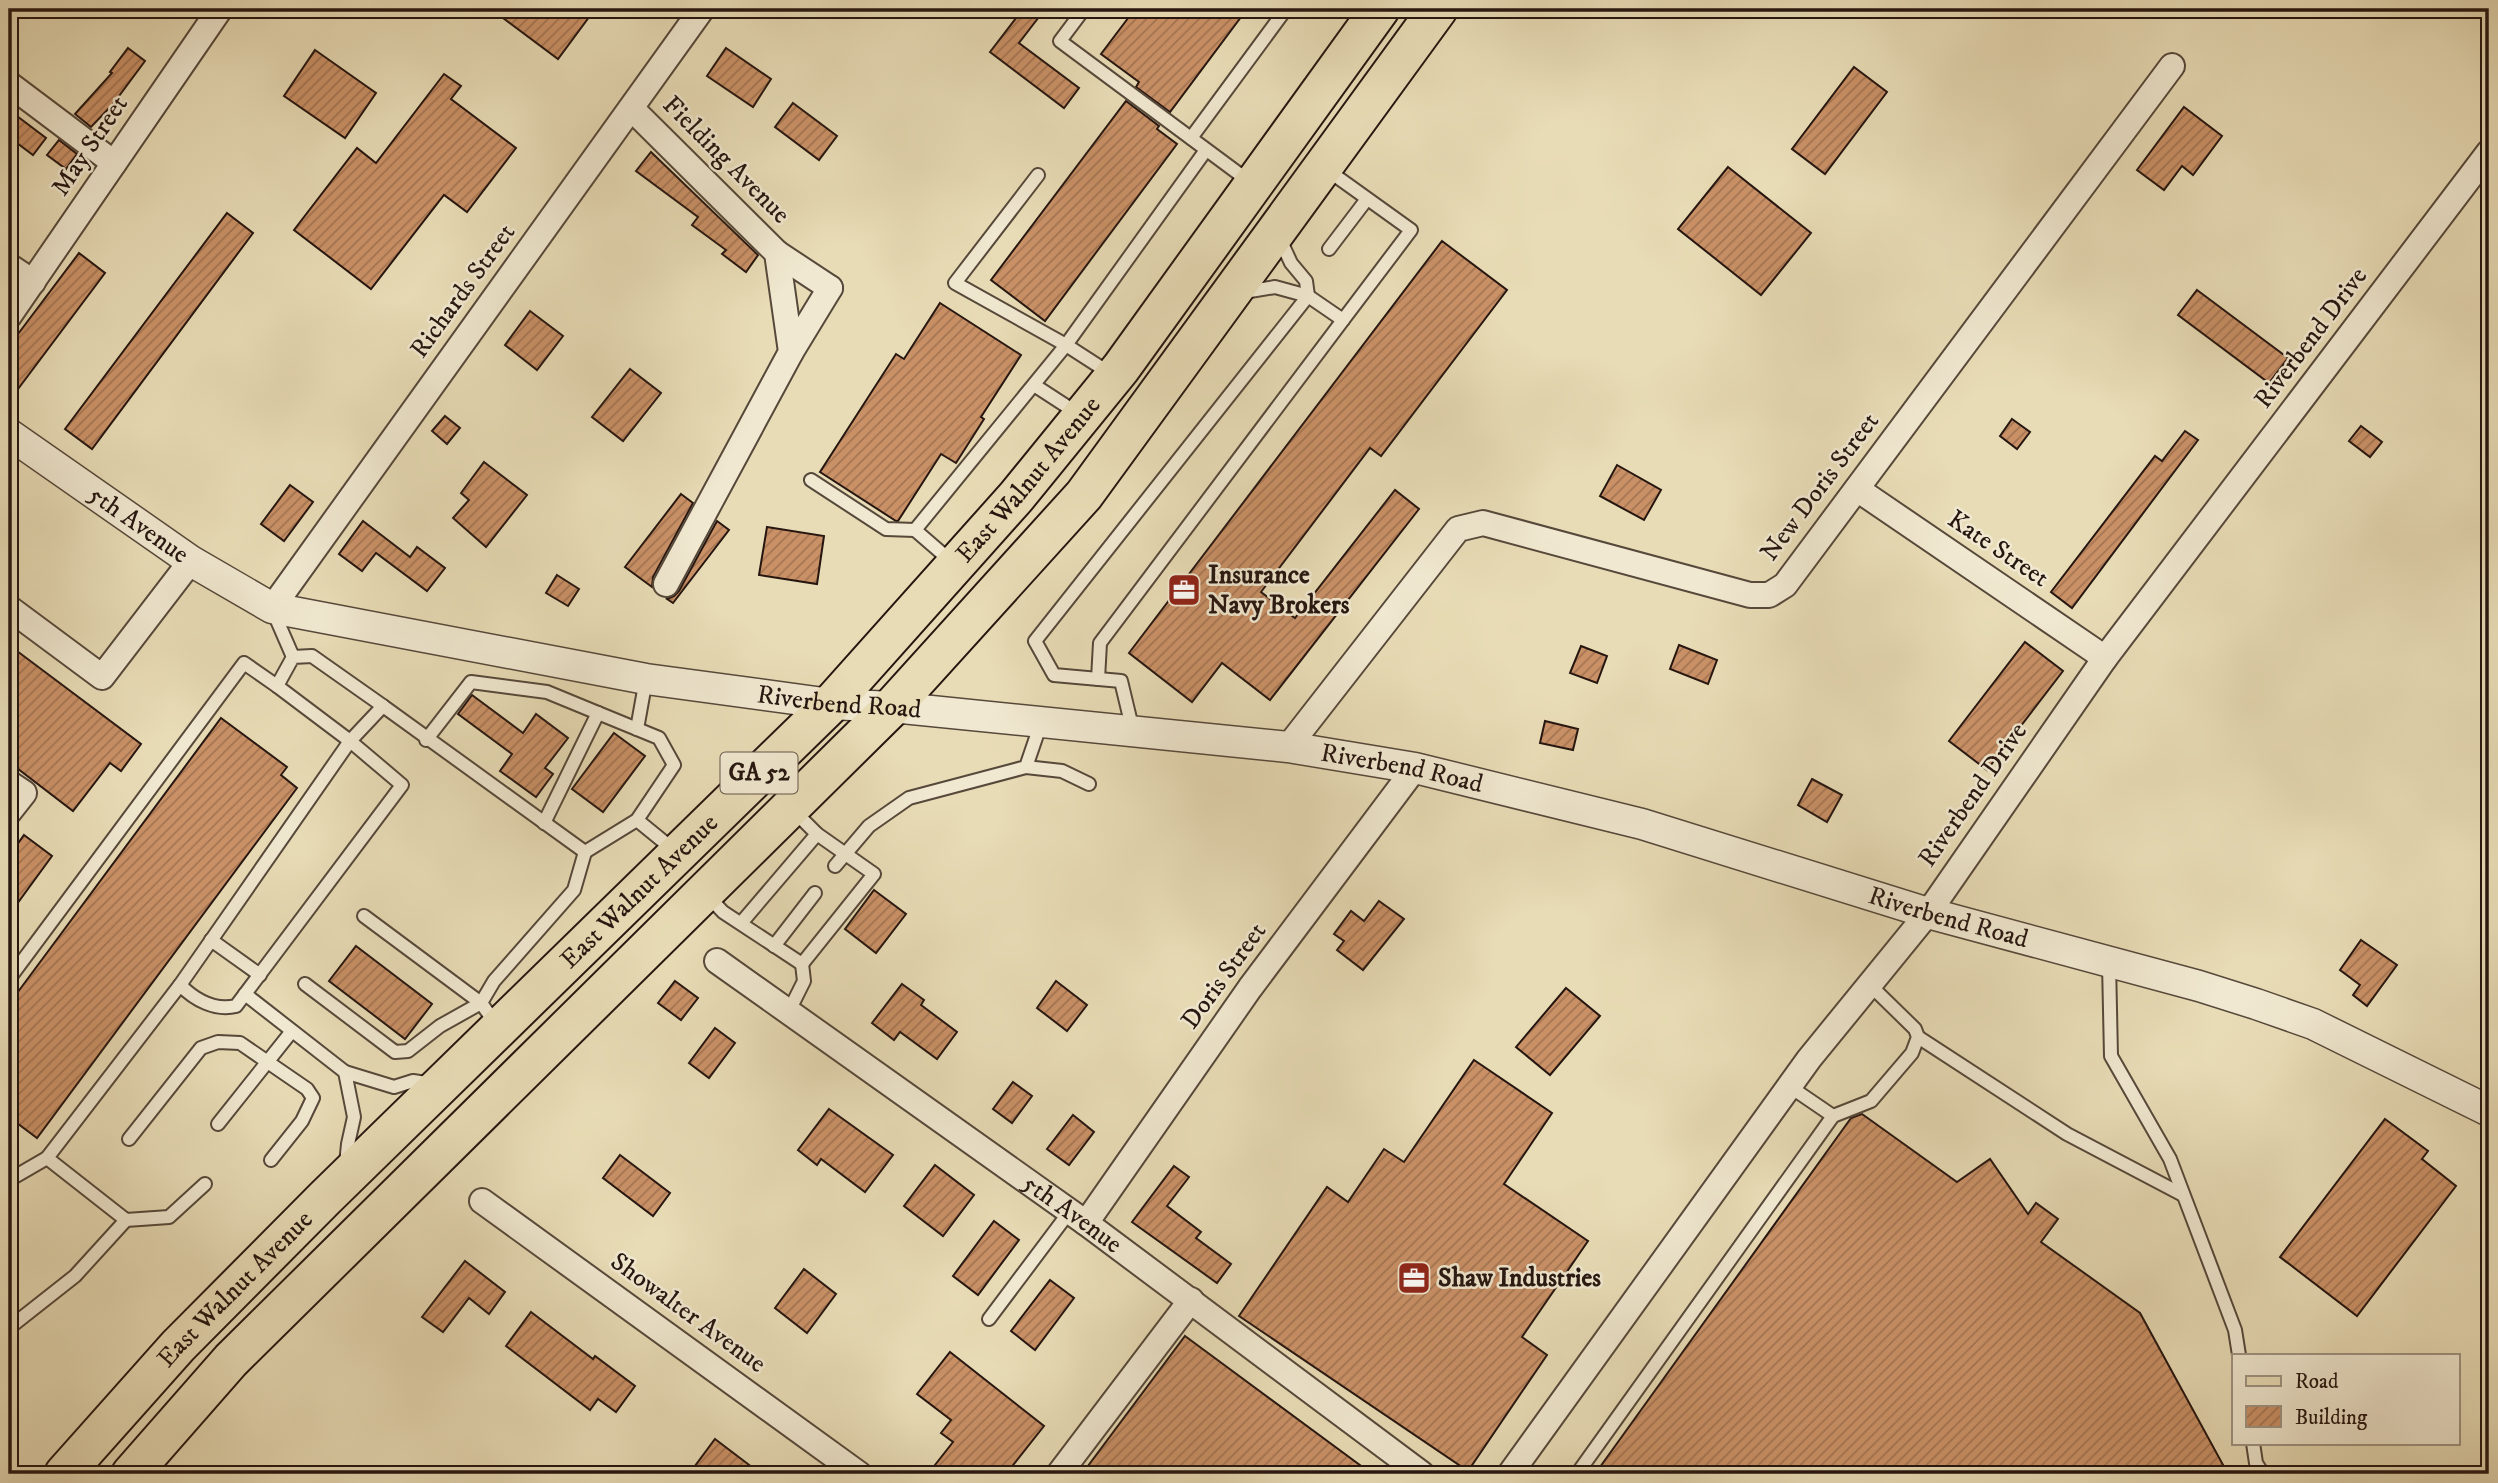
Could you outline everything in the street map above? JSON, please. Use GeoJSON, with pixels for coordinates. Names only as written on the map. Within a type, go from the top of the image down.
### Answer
{"type":"FeatureCollection","features":[{"type":"Feature","properties":{"kind":"main road","name":"East Walnut Avenue"},"geometry":{"type":"LineString","coordinates":[[64,1474],[178,1346],[440,1084],[490,1015],[677,853],[831,704],[1016,497],[1114,376],[1380,9]]}},
{"type":"Feature","properties":{"kind":"main road","name":"East Walnut Avenue"},"geometry":{"type":"LineString","coordinates":[[131,1474],[230,1360],[892,708],[1084,495],[1438,9]]}},
{"type":"Feature","properties":{"kind":"street","name":"May Street"},"geometry":{"type":"LineString","coordinates":[[9,316],[220,9]]}},
{"type":"Feature","properties":{"kind":"street","name":"Richards Street"},"geometry":{"type":"LineString","coordinates":[[272,608],[702,9]]}},
{"type":"Feature","properties":{"kind":"street","name":"New Doris Street"},"geometry":{"type":"LineString","coordinates":[[1288,747],[1458,529],[1483,523],[1750,595],[1769,595],[1785,585],[2172,66]]}},
{"type":"Feature","properties":{"kind":"street"},"geometry":{"type":"LineString","coordinates":[[9,84],[114,163]]}},
{"type":"Feature","properties":{"kind":"street","name":"Fielding Avenue"},"geometry":{"type":"LineString","coordinates":[[632,109],[777,253],[830,288]]}},
{"type":"Feature","properties":{"kind":"street","name":"Riverbend Drive"},"geometry":{"type":"LineString","coordinates":[[1510,1474],[1789,1086],[1928,913],[2105,658],[2489,152]]}},
{"type":"Feature","properties":{"kind":"street","name":"Fielding Avenue"},"geometry":{"type":"LineString","coordinates":[[777,253],[791,352]]}},
{"type":"Feature","properties":{"kind":"street"},"geometry":{"type":"LineString","coordinates":[[9,266],[33,282]]}},
{"type":"Feature","properties":{"kind":"street"},"geometry":{"type":"LineString","coordinates":[[784,298],[830,288]]}},
{"type":"Feature","properties":{"kind":"street"},"geometry":{"type":"LineString","coordinates":[[666,584],[791,352],[830,288]]}},
{"type":"Feature","properties":{"kind":"street","name":"5th Avenue"},"geometry":{"type":"LineString","coordinates":[[9,434],[191,561],[272,608]]}},
{"type":"Feature","properties":{"kind":"street","name":"Kate Street"},"geometry":{"type":"LineString","coordinates":[[1857,489],[2105,658]]}},
{"type":"Feature","properties":{"kind":"street"},"geometry":{"type":"LineString","coordinates":[[9,608],[102,677],[191,561]]}},
{"type":"Feature","properties":{"kind":"street","name":"Riverbend Road"},"geometry":{"type":"LineString","coordinates":[[272,608],[547,677],[646,679],[831,704],[1288,747],[1415,768],[1642,824],[1928,913],[2199,986],[2313,1024],[2489,1111]]}},
{"type":"Feature","properties":{"kind":"street","name":"Doris Street"},"geometry":{"type":"LineString","coordinates":[[1078,1217],[1415,768]]}},
{"type":"Feature","properties":{"kind":"street"},"geometry":{"type":"LineString","coordinates":[[9,783],[24,793],[9,812]]}},
{"type":"Feature","properties":{"kind":"street","name":"5th Avenue"},"geometry":{"type":"LineString","coordinates":[[717,961],[1078,1217],[1422,1474]]}},
{"type":"Feature","properties":{"kind":"street","name":"Showalter Avenue"},"geometry":{"type":"LineString","coordinates":[[482,1200],[859,1474]]}},
{"type":"Feature","properties":{"kind":"street"},"geometry":{"type":"LineString","coordinates":[[1059,1474],[1191,1300]]}},
{"type":"Feature","properties":{"kind":"lane"},"geometry":{"type":"LineString","coordinates":[[1084,9],[1060,41],[1253,184]]}},
{"type":"Feature","properties":{"kind":"lane"},"geometry":{"type":"LineString","coordinates":[[1191,138],[1286,9]]}},
{"type":"Feature","properties":{"kind":"lane"},"geometry":{"type":"LineString","coordinates":[[915,530],[1066,345],[1206,150]]}},
{"type":"Feature","properties":{"kind":"lane"},"geometry":{"type":"LineString","coordinates":[[1098,679],[1100,643],[1411,230],[1323,167]]}},
{"type":"Feature","properties":{"kind":"lane"},"geometry":{"type":"LineString","coordinates":[[1038,175],[955,283],[1066,345],[1114,376]]}},
{"type":"Feature","properties":{"kind":"lane"},"geometry":{"type":"LineString","coordinates":[[1329,249],[1367,199]]}},
{"type":"Feature","properties":{"kind":"lane"},"geometry":{"type":"LineString","coordinates":[[1133,732],[1121,681],[1054,675],[1035,641],[1308,296],[1306,281],[1291,262],[1276,232]]}},
{"type":"Feature","properties":{"kind":"lane"},"geometry":{"type":"LineString","coordinates":[[1233,293],[1275,287],[1308,296],[1343,320]]}},
{"type":"Feature","properties":{"kind":"lane"},"geometry":{"type":"LineString","coordinates":[[1034,385],[1082,416]]}},
{"type":"Feature","properties":{"kind":"lane"},"geometry":{"type":"LineString","coordinates":[[811,480],[886,529],[915,530],[955,565]]}},
{"type":"Feature","properties":{"kind":"lane"},"geometry":{"type":"LineString","coordinates":[[272,608],[293,657]]}},
{"type":"Feature","properties":{"kind":"lane"},"geometry":{"type":"LineString","coordinates":[[293,657],[312,656],[585,852]]}},
{"type":"Feature","properties":{"kind":"lane"},"geometry":{"type":"LineString","coordinates":[[277,686],[293,657]]}},
{"type":"Feature","properties":{"kind":"lane"},"geometry":{"type":"LineString","coordinates":[[9,979],[244,663],[350,741],[402,785],[236,1006],[223,1009],[189,993],[180,985]]}},
{"type":"Feature","properties":{"kind":"lane"},"geometry":{"type":"LineString","coordinates":[[426,740],[471,681],[547,677],[598,713],[659,738],[674,765],[637,820],[585,852],[575,890],[494,981],[490,1015]]}},
{"type":"Feature","properties":{"kind":"lane"},"geometry":{"type":"LineString","coordinates":[[637,729],[646,679]]}},
{"type":"Feature","properties":{"kind":"lane"},"geometry":{"type":"LineString","coordinates":[[9,1180],[47,1158],[180,985],[350,741],[383,706]]}},
{"type":"Feature","properties":{"kind":"lane"},"geometry":{"type":"LineString","coordinates":[[544,823],[598,713]]}},
{"type":"Feature","properties":{"kind":"lane"},"geometry":{"type":"LineString","coordinates":[[1026,767],[1041,722]]}},
{"type":"Feature","properties":{"kind":"lane"},"geometry":{"type":"LineString","coordinates":[[835,866],[869,826],[909,798],[1026,767],[1062,771],[1089,783]]}},
{"type":"Feature","properties":{"kind":"lane"},"geometry":{"type":"LineString","coordinates":[[789,1011],[804,981],[802,964],[874,874],[817,834],[791,807]]}},
{"type":"Feature","properties":{"kind":"lane"},"geometry":{"type":"LineString","coordinates":[[637,820],[677,853]]}},
{"type":"Feature","properties":{"kind":"lane"},"geometry":{"type":"LineString","coordinates":[[742,922],[817,834]]}},
{"type":"Feature","properties":{"kind":"lane"},"geometry":{"type":"LineString","coordinates":[[704,893],[723,912],[802,964]]}},
{"type":"Feature","properties":{"kind":"lane"},"geometry":{"type":"LineString","coordinates":[[774,946],[815,893]]}},
{"type":"Feature","properties":{"kind":"lane"},"geometry":{"type":"LineString","coordinates":[[363,916],[490,1015]]}},
{"type":"Feature","properties":{"kind":"lane"},"geometry":{"type":"LineString","coordinates":[[211,940],[260,975]]}},
{"type":"Feature","properties":{"kind":"lane"},"geometry":{"type":"LineString","coordinates":[[2109,961],[2111,1056],[2170,1159],[2235,1330],[2239,1354]]}},
{"type":"Feature","properties":{"kind":"lane"},"geometry":{"type":"LineString","coordinates":[[305,984],[395,1052],[408,1051],[440,1026],[490,1015]]}},
{"type":"Feature","properties":{"kind":"lane"},"geometry":{"type":"LineString","coordinates":[[1870,985],[1915,1029],[1918,1037],[2067,1135],[2183,1195]]}},
{"type":"Feature","properties":{"kind":"lane"},"geometry":{"type":"LineString","coordinates":[[245,994],[345,1072],[394,1087],[414,1081],[440,1084]]}},
{"type":"Feature","properties":{"kind":"lane"},"geometry":{"type":"LineString","coordinates":[[218,1124],[292,1031]]}},
{"type":"Feature","properties":{"kind":"lane"},"geometry":{"type":"LineString","coordinates":[[1577,1474],[1833,1116],[1871,1101],[1912,1053],[1918,1037]]}},
{"type":"Feature","properties":{"kind":"lane"},"geometry":{"type":"LineString","coordinates":[[129,1139],[201,1048],[218,1042],[240,1043],[307,1089],[313,1098],[302,1121],[271,1160]]}},
{"type":"Feature","properties":{"kind":"lane"},"geometry":{"type":"LineString","coordinates":[[345,1072],[354,1116],[345,1178]]}},
{"type":"Feature","properties":{"kind":"lane"},"geometry":{"type":"LineString","coordinates":[[1789,1086],[1833,1116]]}},
{"type":"Feature","properties":{"kind":"lane"},"geometry":{"type":"LineString","coordinates":[[47,1158],[125,1220],[169,1217],[205,1184]]}},
{"type":"Feature","properties":{"kind":"lane"},"geometry":{"type":"LineString","coordinates":[[989,1318],[1078,1217]]}},
{"type":"Feature","properties":{"kind":"lane"},"geometry":{"type":"LineString","coordinates":[[9,1328],[75,1276],[125,1220]]}},
{"type":"Feature","properties":{"kind":"lane"},"geometry":{"type":"LineString","coordinates":[[2253,1444],[2256,1463],[2263,1474]]}},
{"type":"Feature","properties":{"kind":"building"},"geometry":{"type":"Polygon","coordinates":[[[491,9],[595,9],[558,59],[491,9]]]}},
{"type":"Feature","properties":{"kind":"building"},"geometry":{"type":"Polygon","coordinates":[[[1023,9],[1045,9],[1019,43],[1079,88],[1064,108],[990,52],[1023,9]]]}},
{"type":"Feature","properties":{"kind":"building"},"geometry":{"type":"Polygon","coordinates":[[[1135,9],[1247,9],[1170,112],[1136,87],[1139,82],[1101,54],[1135,9]]]}},
{"type":"Feature","properties":{"kind":"building"},"geometry":{"type":"Polygon","coordinates":[[[128,48],[145,61],[113,104],[91,127],[75,114],[112,73],[110,72],[128,48]]]}},
{"type":"Feature","properties":{"kind":"building"},"geometry":{"type":"Polygon","coordinates":[[[726,48],[771,79],[753,107],[707,76],[726,48]]]}},
{"type":"Feature","properties":{"kind":"building"},"geometry":{"type":"Polygon","coordinates":[[[315,50],[376,93],[345,138],[284,96],[315,50]]]}},
{"type":"Feature","properties":{"kind":"building"},"geometry":{"type":"Polygon","coordinates":[[[1854,67],[1887,92],[1825,174],[1792,149],[1854,67]]]}},
{"type":"Feature","properties":{"kind":"building"},"geometry":{"type":"Polygon","coordinates":[[[444,74],[461,86],[451,99],[516,148],[467,212],[444,195],[371,289],[294,230],[357,148],[376,163],[444,74]]]}},
{"type":"Feature","properties":{"kind":"building"},"geometry":{"type":"Polygon","coordinates":[[[1126,101],[1159,126],[1157,129],[1177,144],[1045,321],[991,280],[1126,101]]]}},
{"type":"Feature","properties":{"kind":"building"},"geometry":{"type":"Polygon","coordinates":[[[793,103],[837,136],[819,160],[775,127],[793,103]]]}},
{"type":"Feature","properties":{"kind":"building"},"geometry":{"type":"Polygon","coordinates":[[[2184,107],[2222,136],[2193,175],[2182,166],[2164,190],[2137,170],[2184,107]]]}},
{"type":"Feature","properties":{"kind":"building"},"geometry":{"type":"Polygon","coordinates":[[[9,110],[46,138],[33,155],[9,137],[9,110]]]}},
{"type":"Feature","properties":{"kind":"building"},"geometry":{"type":"Polygon","coordinates":[[[59,140],[77,154],[66,169],[47,155],[59,140]]]}},
{"type":"Feature","properties":{"kind":"building"},"geometry":{"type":"Polygon","coordinates":[[[651,152],[758,255],[746,272],[722,254],[726,250],[692,225],[698,217],[636,171],[651,152]]]}},
{"type":"Feature","properties":{"kind":"building"},"geometry":{"type":"Polygon","coordinates":[[[1728,167],[1811,233],[1761,295],[1678,229],[1728,167]]]}},
{"type":"Feature","properties":{"kind":"building"},"geometry":{"type":"Polygon","coordinates":[[[227,213],[253,233],[92,449],[65,429],[227,213]]]}},
{"type":"Feature","properties":{"kind":"building"},"geometry":{"type":"Polygon","coordinates":[[[1442,241],[1507,290],[1381,456],[1370,448],[1261,592],[1295,618],[1395,490],[1419,509],[1270,700],[1222,663],[1192,702],[1129,653],[1442,241]]]}},
{"type":"Feature","properties":{"kind":"building"},"geometry":{"type":"Polygon","coordinates":[[[79,253],[105,273],[9,401],[9,346],[79,253]]]}},
{"type":"Feature","properties":{"kind":"building"},"geometry":{"type":"Polygon","coordinates":[[[2197,290],[2288,358],[2269,383],[2178,315],[2197,290]]]}},
{"type":"Feature","properties":{"kind":"building"},"geometry":{"type":"Polygon","coordinates":[[[940,303],[1021,355],[981,417],[984,419],[956,463],[941,454],[896,521],[820,472],[896,354],[904,359],[940,303]]]}},
{"type":"Feature","properties":{"kind":"building"},"geometry":{"type":"Polygon","coordinates":[[[530,311],[563,336],[537,370],[505,345],[530,311]]]}},
{"type":"Feature","properties":{"kind":"building"},"geometry":{"type":"Polygon","coordinates":[[[630,369],[661,393],[623,441],[592,417],[630,369]]]}},
{"type":"Feature","properties":{"kind":"building"},"geometry":{"type":"Polygon","coordinates":[[[445,416],[460,428],[447,444],[432,431],[445,416]]]}},
{"type":"Feature","properties":{"kind":"building"},"geometry":{"type":"Polygon","coordinates":[[[2012,419],[2030,432],[2017,449],[2000,436],[2012,419]]]}},
{"type":"Feature","properties":{"kind":"building"},"geometry":{"type":"Polygon","coordinates":[[[2361,426],[2382,442],[2370,457],[2349,441],[2361,426]]]}},
{"type":"Feature","properties":{"kind":"building"},"geometry":{"type":"Polygon","coordinates":[[[2185,431],[2198,440],[2072,608],[2051,592],[2155,456],[2162,461],[2185,431]]]}},
{"type":"Feature","properties":{"kind":"building"},"geometry":{"type":"Polygon","coordinates":[[[484,462],[527,495],[486,547],[453,518],[469,500],[461,493],[484,462]]]}},
{"type":"Feature","properties":{"kind":"building"},"geometry":{"type":"Polygon","coordinates":[[[1617,465],[1661,490],[1644,520],[1600,496],[1617,465]]]}},
{"type":"Feature","properties":{"kind":"building"},"geometry":{"type":"Polygon","coordinates":[[[290,485],[313,502],[284,541],[261,524],[290,485]]]}},
{"type":"Feature","properties":{"kind":"building"},"geometry":{"type":"Polygon","coordinates":[[[681,494],[693,503],[653,577],[652,587],[625,567],[681,494]]]}},
{"type":"Feature","properties":{"kind":"building"},"geometry":{"type":"Polygon","coordinates":[[[363,521],[410,557],[417,547],[445,568],[427,591],[376,553],[362,571],[339,554],[363,521]]]}},
{"type":"Feature","properties":{"kind":"building"},"geometry":{"type":"Polygon","coordinates":[[[717,521],[729,530],[673,603],[667,599],[679,591],[717,521]]]}},
{"type":"Feature","properties":{"kind":"building"},"geometry":{"type":"Polygon","coordinates":[[[767,527],[824,536],[817,584],[759,575],[767,527]]]}},
{"type":"Feature","properties":{"kind":"building"},"geometry":{"type":"Polygon","coordinates":[[[557,575],[579,589],[568,606],[546,593],[557,575]]]}},
{"type":"Feature","properties":{"kind":"building"},"geometry":{"type":"Polygon","coordinates":[[[2025,642],[2063,671],[1987,770],[1949,741],[2025,642]]]}},
{"type":"Feature","properties":{"kind":"building"},"geometry":{"type":"Polygon","coordinates":[[[9,645],[141,744],[121,771],[110,763],[73,811],[9,762],[9,645]]]}},
{"type":"Feature","properties":{"kind":"building"},"geometry":{"type":"Polygon","coordinates":[[[1679,645],[1717,660],[1708,684],[1670,669],[1679,645]]]}},
{"type":"Feature","properties":{"kind":"building"},"geometry":{"type":"Polygon","coordinates":[[[1581,646],[1607,656],[1597,683],[1570,673],[1581,646]]]}},
{"type":"Feature","properties":{"kind":"building"},"geometry":{"type":"Polygon","coordinates":[[[472,695],[523,733],[536,714],[568,738],[545,768],[553,774],[536,797],[500,771],[512,754],[458,714],[472,695]]]}},
{"type":"Feature","properties":{"kind":"building"},"geometry":{"type":"Polygon","coordinates":[[[221,718],[287,767],[281,775],[297,788],[37,1138],[9,1117],[9,1004],[221,718]]]}},
{"type":"Feature","properties":{"kind":"building"},"geometry":{"type":"Polygon","coordinates":[[[1545,721],[1578,729],[1573,750],[1540,743],[1545,721]]]}},
{"type":"Feature","properties":{"kind":"building"},"geometry":{"type":"Polygon","coordinates":[[[614,733],[645,756],[603,812],[572,789],[614,733]]]}},
{"type":"Feature","properties":{"kind":"building"},"geometry":{"type":"Polygon","coordinates":[[[1812,779],[1842,795],[1827,822],[1798,805],[1812,779]]]}},
{"type":"Feature","properties":{"kind":"building"},"geometry":{"type":"Polygon","coordinates":[[[24,835],[52,856],[9,915],[9,856],[24,835]]]}},
{"type":"Feature","properties":{"kind":"building"},"geometry":{"type":"Polygon","coordinates":[[[874,890],[906,914],[876,953],[845,929],[874,890]]]}},
{"type":"Feature","properties":{"kind":"building"},"geometry":{"type":"Polygon","coordinates":[[[1379,901],[1404,919],[1363,970],[1337,950],[1344,941],[1334,934],[1351,911],[1364,921],[1379,901]]]}},
{"type":"Feature","properties":{"kind":"building"},"geometry":{"type":"Polygon","coordinates":[[[2361,940],[2397,965],[2367,1006],[2353,995],[2360,985],[2340,970],[2361,940]]]}},
{"type":"Feature","properties":{"kind":"building"},"geometry":{"type":"Polygon","coordinates":[[[356,946],[432,1004],[405,1039],[329,981],[356,946]]]}},
{"type":"Feature","properties":{"kind":"building"},"geometry":{"type":"Polygon","coordinates":[[[675,981],[698,998],[681,1020],[658,1003],[675,981]]]}},
{"type":"Feature","properties":{"kind":"building"},"geometry":{"type":"Polygon","coordinates":[[[1056,981],[1087,1005],[1067,1031],[1037,1008],[1056,981]]]}},
{"type":"Feature","properties":{"kind":"building"},"geometry":{"type":"Polygon","coordinates":[[[902,984],[924,1000],[921,1005],[957,1032],[937,1059],[900,1032],[894,1040],[872,1023],[902,984]]]}},
{"type":"Feature","properties":{"kind":"building"},"geometry":{"type":"Polygon","coordinates":[[[1566,988],[1600,1016],[1550,1075],[1516,1047],[1566,988]]]}},
{"type":"Feature","properties":{"kind":"building"},"geometry":{"type":"Polygon","coordinates":[[[715,1028],[735,1043],[709,1078],[689,1063],[715,1028]]]}},
{"type":"Feature","properties":{"kind":"building","name":"Shaw Industries"},"geometry":{"type":"Polygon","coordinates":[[[1474,1060],[1552,1113],[1504,1184],[1588,1241],[1522,1337],[1547,1355],[1468,1471],[1239,1316],[1327,1187],[1348,1202],[1384,1149],[1404,1162],[1474,1060]]]}},
{"type":"Feature","properties":{"kind":"building"},"geometry":{"type":"Polygon","coordinates":[[[1013,1082],[1032,1096],[1012,1123],[993,1109],[1013,1082]]]}},
{"type":"Feature","properties":{"kind":"building"},"geometry":{"type":"Polygon","coordinates":[[[829,1109],[893,1155],[865,1192],[821,1159],[817,1165],[798,1150],[829,1109]]]}},
{"type":"Feature","properties":{"kind":"building"},"geometry":{"type":"Polygon","coordinates":[[[1862,1114],[1957,1182],[1990,1159],[2028,1214],[2036,1203],[2058,1219],[2041,1242],[2140,1313],[2228,1474],[1595,1474],[1851,1118],[1862,1114]]]}},
{"type":"Feature","properties":{"kind":"building"},"geometry":{"type":"Polygon","coordinates":[[[1073,1115],[1094,1132],[1069,1165],[1047,1149],[1073,1115]]]}},
{"type":"Feature","properties":{"kind":"building"},"geometry":{"type":"Polygon","coordinates":[[[2385,1119],[2428,1151],[2422,1159],[2456,1186],[2357,1316],[2280,1257],[2385,1119]]]}},
{"type":"Feature","properties":{"kind":"building"},"geometry":{"type":"Polygon","coordinates":[[[620,1155],[670,1193],[653,1216],[603,1178],[620,1155]]]}},
{"type":"Feature","properties":{"kind":"building"},"geometry":{"type":"Polygon","coordinates":[[[935,1165],[974,1195],[943,1236],[904,1206],[935,1165]]]}},
{"type":"Feature","properties":{"kind":"building"},"geometry":{"type":"Polygon","coordinates":[[[1174,1166],[1189,1177],[1167,1206],[1201,1232],[1196,1238],[1231,1264],[1217,1283],[1132,1222],[1174,1166]]]}},
{"type":"Feature","properties":{"kind":"building"},"geometry":{"type":"Polygon","coordinates":[[[994,1221],[1019,1240],[978,1295],[953,1276],[994,1221]]]}},
{"type":"Feature","properties":{"kind":"building"},"geometry":{"type":"Polygon","coordinates":[[[465,1261],[505,1292],[489,1314],[469,1298],[443,1332],[422,1317],[465,1261]]]}},
{"type":"Feature","properties":{"kind":"building"},"geometry":{"type":"Polygon","coordinates":[[[804,1269],[836,1294],[807,1333],[775,1308],[804,1269]]]}},
{"type":"Feature","properties":{"kind":"building"},"geometry":{"type":"Polygon","coordinates":[[[1050,1280],[1074,1298],[1035,1350],[1011,1331],[1050,1280]]]}},
{"type":"Feature","properties":{"kind":"building"},"geometry":{"type":"Polygon","coordinates":[[[531,1312],[593,1359],[595,1356],[635,1386],[616,1412],[598,1399],[590,1410],[506,1346],[531,1312]]]}},
{"type":"Feature","properties":{"kind":"building"},"geometry":{"type":"Polygon","coordinates":[[[1185,1336],[1372,1474],[1082,1474],[1185,1336]]]}},
{"type":"Feature","properties":{"kind":"building"},"geometry":{"type":"Polygon","coordinates":[[[950,1352],[1044,1426],[1006,1474],[947,1474],[935,1465],[953,1442],[941,1433],[951,1420],[917,1394],[950,1352]]]}},
{"type":"Feature","properties":{"kind":"building"},"geometry":{"type":"Polygon","coordinates":[[[715,1439],[761,1474],[689,1474],[715,1439]]]}},
{"type":"Feature","properties":{"kind":"place","name":"Insurance Navy Brokers"},"geometry":{"type":"Point","coordinates":[1184,590]}},
{"type":"Feature","properties":{"kind":"place","name":"Shaw Industries"},"geometry":{"type":"Point","coordinates":[1414,1278]}}]}
